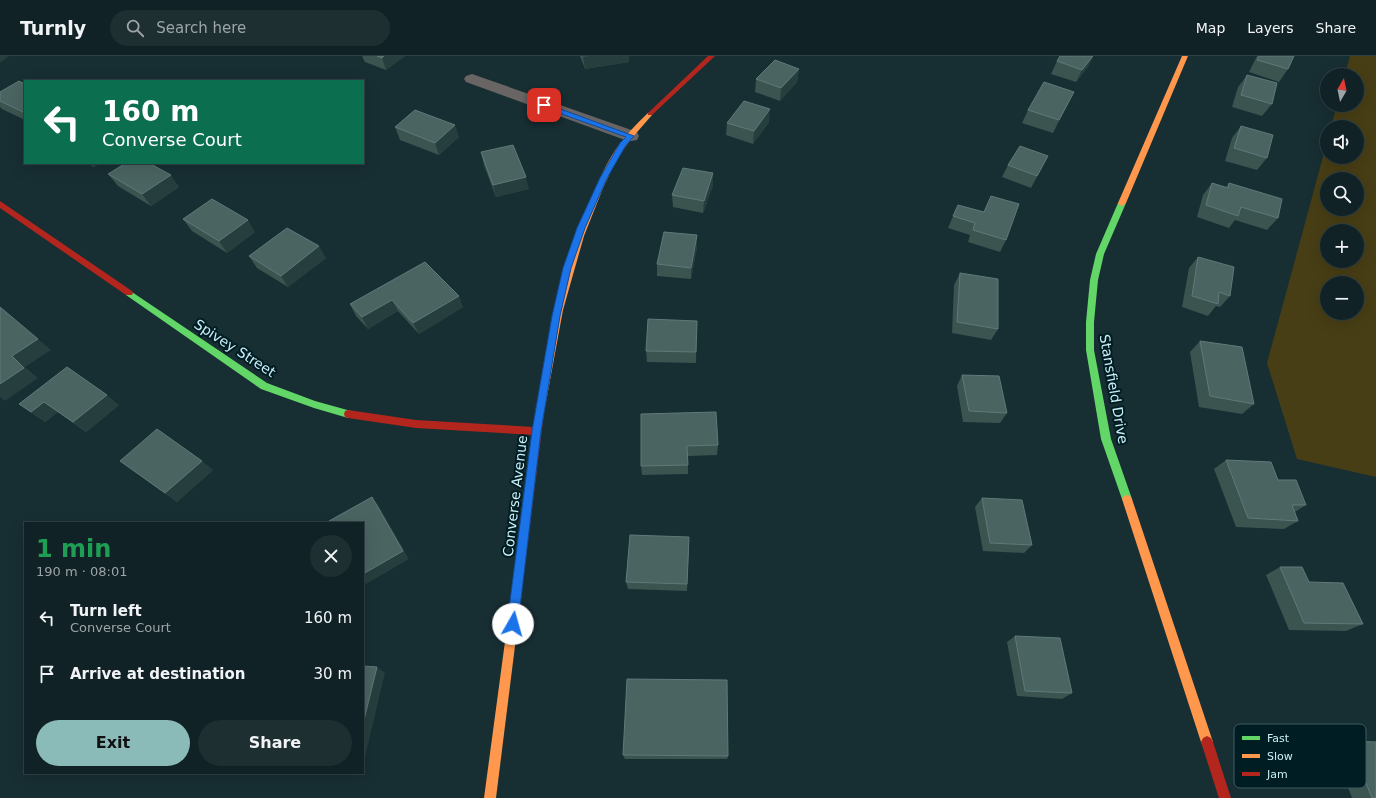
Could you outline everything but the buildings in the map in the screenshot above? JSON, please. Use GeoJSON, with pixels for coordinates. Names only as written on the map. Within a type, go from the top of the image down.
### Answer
{"type":"FeatureCollection","features":[{"type":"Feature","properties":{"kind":"street","name":"Converse Avenue"},"geometry":{"type":"LineString","coordinates":[[490,798],[537,431],[556,316],[567,268],[581,228],[604,178],[623,143],[639,125],[712,56]]}},
{"type":"Feature","properties":{"kind":"street","name":"Stansfield Drive"},"geometry":{"type":"LineString","coordinates":[[1185,56],[1100,254],[1094,280],[1090,322],[1090,350],[1106,439],[1166,615],[1225,798]]}},
{"type":"Feature","properties":{"kind":"street"},"geometry":{"type":"LineString","coordinates":[[472,79],[630,136]]}},
{"type":"Feature","properties":{"kind":"street","name":"Spivey Street"},"geometry":{"type":"LineString","coordinates":[[0,204],[264,386],[312,404],[345,413],[398,423],[537,431]]}},
{"type":"Feature","properties":{"kind":"shaded area"},"geometry":{"type":"Polygon","coordinates":[[[1350,56],[1376,56],[1376,477],[1297,459],[1267,363],[1321,164],[1364,164],[1364,120],[1333,120],[1335,112],[1364,112],[1364,68],[1347,68],[1350,56]]]}},
{"type":"Feature","properties":{"kind":"traffic: fast"},"geometry":{"type":"LineString","coordinates":[[1122,203],[1100,254],[1094,280],[1090,322],[1090,350],[1106,439],[1127,499]]}},
{"type":"Feature","properties":{"kind":"traffic: fast"},"geometry":{"type":"LineString","coordinates":[[129,293],[264,386],[314,404],[348,414]]}},
{"type":"Feature","properties":{"kind":"traffic: slow"},"geometry":{"type":"LineString","coordinates":[[1122,203],[1185,56]]}},
{"type":"Feature","properties":{"kind":"traffic: slow"},"geometry":{"type":"LineString","coordinates":[[540,413],[553,336],[572,260],[606,172],[629,136],[650,114]]}},
{"type":"Feature","properties":{"kind":"traffic: slow"},"geometry":{"type":"LineString","coordinates":[[1127,499],[1207,742]]}},
{"type":"Feature","properties":{"kind":"traffic: slow"},"geometry":{"type":"LineString","coordinates":[[490,798],[518,582]]}},
{"type":"Feature","properties":{"kind":"traffic: jam"},"geometry":{"type":"LineString","coordinates":[[650,114],[712,56]]}},
{"type":"Feature","properties":{"kind":"traffic: jam"},"geometry":{"type":"LineString","coordinates":[[0,204],[129,293]]}},
{"type":"Feature","properties":{"kind":"traffic: jam"},"geometry":{"type":"LineString","coordinates":[[518,582],[540,413]]}},
{"type":"Feature","properties":{"kind":"traffic: jam"},"geometry":{"type":"LineString","coordinates":[[348,414],[416,424],[537,431]]}},
{"type":"Feature","properties":{"kind":"traffic: jam"},"geometry":{"type":"LineString","coordinates":[[1207,742],[1225,798]]}},
{"type":"Feature","properties":{"kind":"route"},"geometry":{"type":"LineString","coordinates":[[513,624],[537,431],[556,316],[564,287],[567,268],[581,228],[604,178],[623,143],[630,136],[544,105]]}}]}
